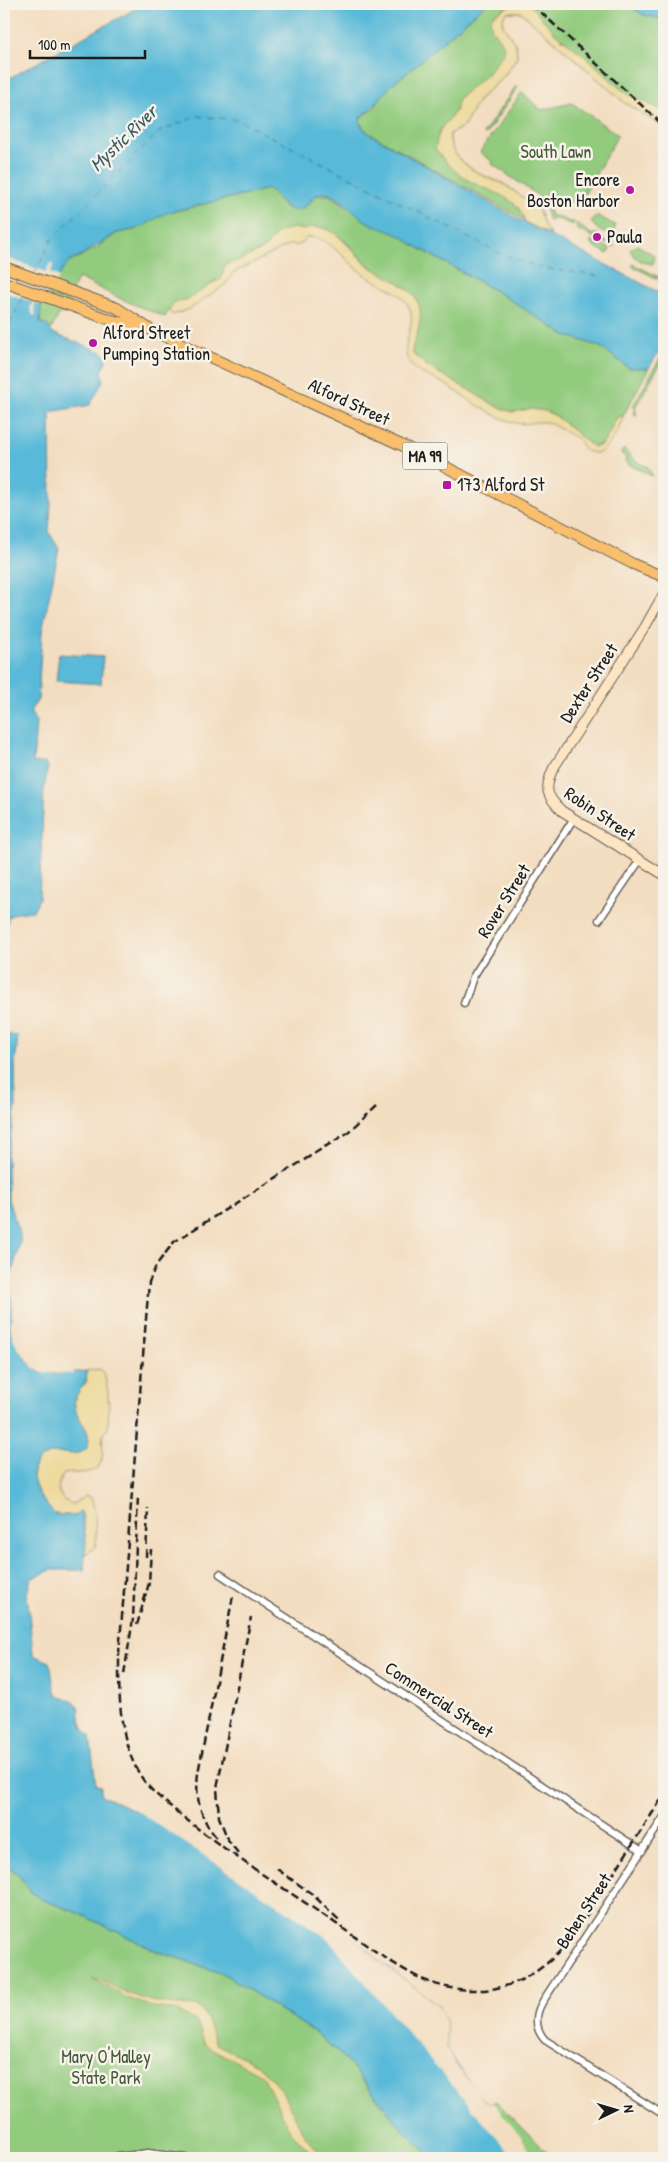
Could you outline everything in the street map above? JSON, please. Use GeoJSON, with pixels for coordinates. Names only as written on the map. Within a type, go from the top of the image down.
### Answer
{"type":"FeatureCollection","features":[{"type":"Feature","properties":{"kind":"main road","name":"Alford Street"},"geometry":{"type":"LineString","coordinates":[[4,267],[116,308],[151,330],[423,455],[633,564],[664,577]]}},
{"type":"Feature","properties":{"kind":"main road","name":"Alford Street"},"geometry":{"type":"LineString","coordinates":[[4,282],[108,319],[151,330]]}},
{"type":"Feature","properties":{"kind":"street","name":"Dexter Street"},"geometry":{"type":"LineString","coordinates":[[548,793],[548,781],[553,769],[645,626],[664,593]]}},
{"type":"Feature","properties":{"kind":"street","name":"Robin Street"},"geometry":{"type":"LineString","coordinates":[[548,793],[549,798],[557,807],[664,876]]}},
{"type":"Feature","properties":{"kind":"street","name":"Rover Street"},"geometry":{"type":"LineString","coordinates":[[464,1003],[473,977],[574,818]]}},
{"type":"Feature","properties":{"kind":"street"},"geometry":{"type":"LineString","coordinates":[[599,920],[640,860]]}},
{"type":"Feature","properties":{"kind":"street","name":"Commercial Street"},"geometry":{"type":"LineString","coordinates":[[220,1574],[642,1851]]}},
{"type":"Feature","properties":{"kind":"street","name":"Behen Street"},"geometry":{"type":"LineString","coordinates":[[664,1817],[543,2001],[538,2010],[537,2024],[540,2034],[550,2044],[664,2115]]}},
{"type":"Feature","properties":{"kind":"street"},"geometry":{"type":"LineString","coordinates":[[110,2158],[148,2153],[186,2158]]}},
{"type":"Feature","properties":{"kind":"green space"},"geometry":{"type":"Polygon","coordinates":[[[486,4],[627,4],[644,15],[664,18],[664,128],[625,103],[521,12],[508,12],[502,17],[503,25],[516,45],[516,59],[503,77],[479,99],[464,126],[450,134],[450,142],[456,155],[468,166],[488,178],[502,183],[537,208],[546,229],[551,235],[367,132],[358,120],[375,107],[382,94],[394,81],[403,76],[486,4]]]}},
{"type":"Feature","properties":{"kind":"green space"},"geometry":{"type":"Polygon","coordinates":[[[516,86],[518,87],[486,134],[483,134],[516,86]]]}},
{"type":"Feature","properties":{"kind":"green space","name":"South Lawn"},"geometry":{"type":"Polygon","coordinates":[[[522,92],[541,110],[572,103],[618,135],[581,200],[553,206],[546,201],[547,203],[543,202],[537,195],[492,164],[493,162],[480,152],[522,92]]]}},
{"type":"Feature","properties":{"kind":"green space"},"geometry":{"type":"Polygon","coordinates":[[[268,189],[276,195],[283,205],[304,208],[317,195],[330,195],[358,214],[405,238],[412,244],[499,293],[565,335],[601,347],[618,360],[649,368],[623,416],[617,417],[606,439],[593,447],[556,416],[545,411],[530,409],[512,412],[496,406],[429,367],[414,355],[412,351],[420,316],[416,299],[405,288],[368,265],[346,242],[328,229],[300,230],[294,228],[277,234],[265,248],[243,259],[225,265],[219,281],[216,280],[192,298],[174,302],[165,317],[121,299],[79,278],[75,283],[65,313],[59,314],[51,330],[40,322],[41,305],[45,294],[68,263],[96,248],[117,233],[137,229],[166,213],[268,189]]]}},
{"type":"Feature","properties":{"kind":"green space"},"geometry":{"type":"Polygon","coordinates":[[[545,207],[549,208],[551,216],[574,222],[573,225],[557,219],[549,221],[545,207]]]}},
{"type":"Feature","properties":{"kind":"green space"},"geometry":{"type":"Polygon","coordinates":[[[598,216],[615,225],[614,234],[603,233],[595,227],[591,221],[598,216]]]}},
{"type":"Feature","properties":{"kind":"green space"},"geometry":{"type":"Polygon","coordinates":[[[576,223],[591,234],[598,234],[603,240],[614,245],[613,247],[577,229],[576,223]]]}},
{"type":"Feature","properties":{"kind":"green space"},"geometry":{"type":"Polygon","coordinates":[[[592,240],[610,249],[608,254],[590,244],[592,240]]]}},
{"type":"Feature","properties":{"kind":"green space"},"geometry":{"type":"Polygon","coordinates":[[[637,245],[654,255],[653,264],[637,259],[630,250],[637,245]]]}},
{"type":"Feature","properties":{"kind":"green space"},"geometry":{"type":"Polygon","coordinates":[[[633,264],[659,277],[664,276],[664,282],[632,266],[633,264]]]}},
{"type":"Feature","properties":{"kind":"green space"},"geometry":{"type":"Polygon","coordinates":[[[664,351],[664,357],[635,408],[637,414],[635,416],[633,406],[664,351]]]}},
{"type":"Feature","properties":{"kind":"green space"},"geometry":{"type":"Polygon","coordinates":[[[624,449],[636,461],[648,467],[652,476],[626,463],[625,456],[621,454],[624,449]]]}},
{"type":"Feature","properties":{"kind":"green space","name":"Mary O'Malley State Park"},"geometry":{"type":"Polygon","coordinates":[[[4,1863],[19,1875],[31,1892],[41,1899],[78,1913],[157,1951],[224,1974],[316,2033],[347,2061],[403,2130],[433,2158],[4,2158],[4,1863]]]}},
{"type":"Feature","properties":{"kind":"green space"},"geometry":{"type":"Polygon","coordinates":[[[496,2101],[553,2158],[531,2158],[491,2104],[496,2101]]]}},
{"type":"Feature","properties":{"kind":"sand"},"geometry":{"type":"Polygon","coordinates":[[[513,4],[528,4],[555,33],[590,60],[617,86],[630,95],[664,111],[664,128],[625,103],[521,12],[508,12],[504,15],[502,23],[516,45],[516,59],[503,77],[479,99],[464,126],[450,134],[450,142],[456,155],[468,166],[488,178],[502,183],[537,208],[546,229],[551,235],[525,222],[522,213],[510,200],[468,180],[446,162],[435,148],[440,130],[455,112],[458,99],[488,73],[503,54],[504,45],[492,29],[490,21],[494,14],[513,4]]]}},
{"type":"Feature","properties":{"kind":"sand"},"geometry":{"type":"Polygon","coordinates":[[[312,227],[331,231],[368,265],[404,286],[410,292],[419,305],[420,311],[412,351],[414,355],[429,367],[496,406],[512,412],[530,409],[545,411],[556,416],[593,447],[600,446],[606,440],[617,417],[623,416],[611,442],[599,453],[588,452],[576,438],[549,423],[520,424],[507,420],[420,372],[413,367],[406,353],[411,324],[410,309],[407,303],[397,293],[359,271],[329,245],[313,237],[306,238],[300,245],[289,245],[233,273],[226,284],[190,309],[172,315],[169,310],[174,302],[187,299],[221,279],[225,265],[243,259],[265,248],[278,232],[294,228],[303,230],[312,227]]]}},
{"type":"Feature","properties":{"kind":"sand"},"geometry":{"type":"Polygon","coordinates":[[[100,1369],[106,1380],[109,1404],[108,1427],[103,1436],[102,1459],[95,1470],[64,1474],[58,1488],[64,1500],[73,1504],[85,1496],[91,1497],[95,1511],[96,1543],[95,1547],[85,1555],[86,1542],[82,1513],[76,1516],[55,1514],[38,1491],[33,1474],[35,1466],[40,1459],[50,1454],[74,1454],[87,1448],[89,1440],[75,1410],[74,1398],[87,1381],[86,1371],[100,1369]]]}},
{"type":"Feature","properties":{"kind":"sand"},"geometry":{"type":"Polygon","coordinates":[[[92,1978],[150,2001],[197,2006],[204,2013],[216,2044],[255,2063],[281,2089],[304,2135],[325,2158],[317,2158],[290,2131],[263,2076],[205,2045],[197,2022],[178,2011],[153,2007],[128,1998],[92,1978]]]}},
{"type":"Feature","properties":{"kind":"water","name":"Mystic River"},"geometry":{"type":"Polygon","coordinates":[[[144,4],[486,4],[396,80],[372,108],[360,117],[360,124],[367,132],[516,218],[664,295],[664,343],[649,368],[629,368],[601,347],[565,335],[499,293],[401,236],[364,220],[339,199],[323,193],[315,196],[299,210],[286,207],[268,189],[166,213],[137,229],[117,233],[68,263],[45,294],[41,305],[40,322],[48,326],[52,333],[102,352],[107,358],[102,371],[103,381],[90,405],[50,412],[51,503],[49,532],[59,549],[42,632],[38,700],[30,711],[36,722],[33,763],[45,763],[48,766],[44,789],[39,899],[33,911],[16,913],[8,917],[4,967],[4,81],[144,4]]]}},
{"type":"Feature","properties":{"kind":"water"},"geometry":{"type":"Polygon","coordinates":[[[627,4],[664,4],[664,18],[644,15],[627,4]]]}},
{"type":"Feature","properties":{"kind":"water"},"geometry":{"type":"Polygon","coordinates":[[[59,654],[103,657],[101,684],[56,681],[59,654]]]}},
{"type":"Feature","properties":{"kind":"water"},"geometry":{"type":"Polygon","coordinates":[[[4,1034],[18,1036],[15,1064],[16,1106],[7,1155],[8,1200],[20,1236],[20,1243],[10,1280],[12,1305],[10,1329],[12,1336],[27,1361],[41,1372],[57,1374],[86,1371],[87,1377],[74,1402],[77,1413],[87,1431],[89,1442],[87,1448],[74,1454],[50,1454],[40,1459],[35,1466],[33,1474],[38,1491],[55,1514],[75,1516],[81,1511],[86,1542],[84,1570],[51,1570],[31,1579],[27,1593],[33,1653],[35,1656],[50,1662],[54,1688],[58,1696],[74,1701],[79,1708],[81,1722],[85,1731],[90,1736],[96,1785],[101,1786],[101,1795],[150,1817],[227,1871],[330,1933],[339,1933],[365,1947],[378,1960],[438,2005],[446,2021],[446,2047],[449,2053],[475,2090],[484,2100],[491,2104],[531,2158],[433,2158],[403,2130],[347,2061],[316,2033],[224,1974],[157,1951],[78,1913],[41,1899],[31,1892],[19,1875],[4,1863],[4,1034]]]}},
{"type":"Feature","properties":{"kind":"pier"},"geometry":{"type":"Polygon","coordinates":[[[4,257],[46,272],[50,263],[54,264],[50,273],[60,277],[47,295],[43,305],[36,303],[34,307],[36,316],[33,315],[30,308],[33,302],[4,292],[4,257]]]}},
{"type":"Feature","properties":{"kind":"pier"},"geometry":{"type":"Polygon","coordinates":[[[13,1316],[14,1335],[20,1347],[35,1365],[46,1371],[72,1371],[75,1374],[45,1373],[33,1367],[18,1348],[12,1336],[10,1321],[13,1316]]]}},
{"type":"Feature","properties":{"kind":"pier"},"geometry":{"type":"Polygon","coordinates":[[[137,1808],[183,1834],[229,1869],[293,1910],[331,1930],[337,1930],[365,1947],[378,1960],[438,2005],[446,2021],[446,2047],[456,2065],[484,2100],[491,2104],[493,2103],[520,2135],[534,2158],[514,2158],[327,1938],[136,1810],[137,1808]]]}},
{"type":"Feature","properties":{"kind":"ferry route"},"geometry":{"type":"LineString","coordinates":[[35,273],[52,239],[159,132],[197,116],[238,120],[501,254],[541,268],[600,276]]}},
{"type":"Feature","properties":{"kind":"ferry route"},"geometry":{"type":"LineString","coordinates":[[4,345],[6,332],[24,295]]}},
{"type":"Feature","properties":{"kind":"railway"},"geometry":{"type":"LineString","coordinates":[[532,4],[664,126]]}},
{"type":"Feature","properties":{"kind":"railway"},"geometry":{"type":"LineString","coordinates":[[377,1105],[347,1133],[174,1242],[157,1264],[149,1282],[119,1653],[119,1685],[124,1733],[134,1764],[142,1778],[158,1796],[194,1826],[248,1865],[411,1973],[436,1984],[466,1990],[488,1990],[517,1982],[542,1967],[554,1957],[574,1935],[664,1795]]}},
{"type":"Feature","properties":{"kind":"railway"},"geometry":{"type":"LineString","coordinates":[[124,1674],[133,1619],[138,1496]]}},
{"type":"Feature","properties":{"kind":"railway"},"geometry":{"type":"LineString","coordinates":[[146,1557],[148,1508]]}},
{"type":"Feature","properties":{"kind":"railway"},"geometry":{"type":"LineString","coordinates":[[137,1625],[149,1583],[151,1549]]}},
{"type":"Feature","properties":{"kind":"railway"},"geometry":{"type":"LineString","coordinates":[[216,1837],[202,1815],[198,1799],[197,1782],[233,1596]]}},
{"type":"Feature","properties":{"kind":"railway"},"geometry":{"type":"LineString","coordinates":[[238,1853],[228,1840],[219,1817],[217,1788],[251,1617]]}},
{"type":"Feature","properties":{"kind":"railway"},"geometry":{"type":"LineString","coordinates":[[277,1869],[312,1894],[340,1921]]}},
{"type":"Feature","properties":{"kind":"place","name":"Encore Boston Harbor"},"geometry":{"type":"Point","coordinates":[630,190]}},
{"type":"Feature","properties":{"kind":"place","name":"Paula"},"geometry":{"type":"Point","coordinates":[597,237]}},
{"type":"Feature","properties":{"kind":"place","name":"Alford Street Pumping Station"},"geometry":{"type":"Point","coordinates":[93,343]}},
{"type":"Feature","properties":{"kind":"place","name":"173 Alford St"},"geometry":{"type":"Point","coordinates":[447,485]}}]}
